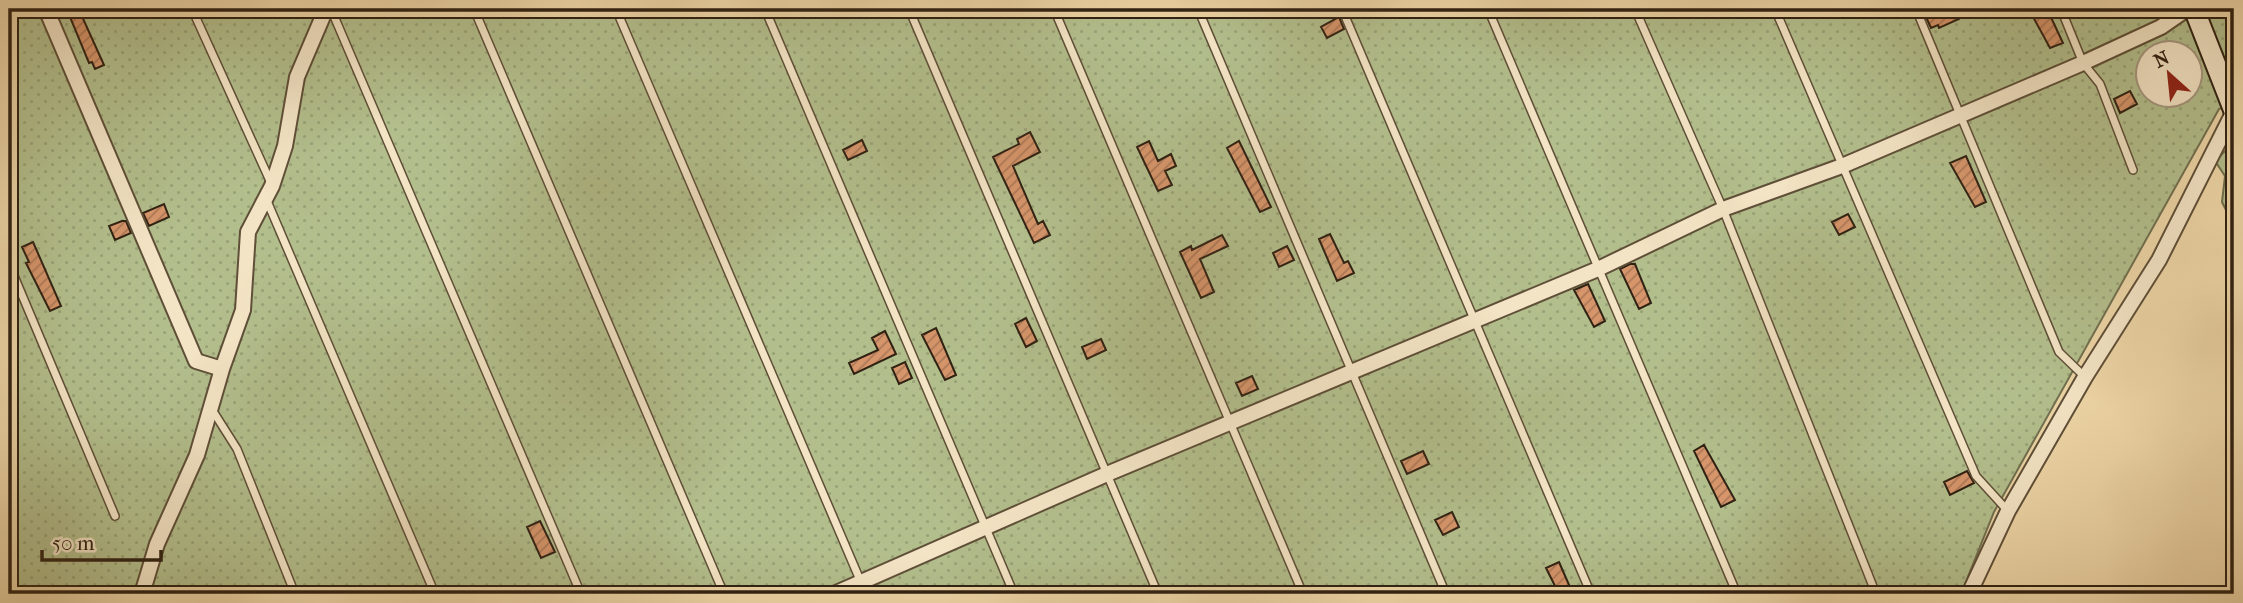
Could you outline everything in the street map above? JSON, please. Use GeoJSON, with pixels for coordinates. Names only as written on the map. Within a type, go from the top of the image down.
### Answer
{"type":"FeatureCollection","features":[{"type":"Feature","properties":{"kind":"street"},"geometry":{"type":"LineString","coordinates":[[46,9],[196,361],[222,369]]}},
{"type":"Feature","properties":{"kind":"street"},"geometry":{"type":"LineString","coordinates":[[142,594],[157,544],[197,455],[222,369],[243,310],[248,232],[267,201],[285,146],[297,76],[328,9]]}},
{"type":"Feature","properties":{"kind":"street"},"geometry":{"type":"LineString","coordinates":[[834,594],[864,589],[1107,474],[1598,269],[1723,209],[1842,166],[2083,63],[2161,27],[2187,9]]}},
{"type":"Feature","properties":{"kind":"street"},"geometry":{"type":"LineString","coordinates":[[1969,594],[2008,511],[2085,377],[2159,260],[2234,111],[2194,9]]}},
{"type":"Feature","properties":{"kind":"lane"},"geometry":{"type":"LineString","coordinates":[[192,9],[272,186]]}},
{"type":"Feature","properties":{"kind":"lane"},"geometry":{"type":"LineString","coordinates":[[328,9],[581,594]]}},
{"type":"Feature","properties":{"kind":"lane"},"geometry":{"type":"LineString","coordinates":[[474,9],[724,594]]}},
{"type":"Feature","properties":{"kind":"lane"},"geometry":{"type":"LineString","coordinates":[[616,9],[864,589]]}},
{"type":"Feature","properties":{"kind":"lane"},"geometry":{"type":"LineString","coordinates":[[765,9],[1014,594]]}},
{"type":"Feature","properties":{"kind":"lane"},"geometry":{"type":"LineString","coordinates":[[909,9],[1158,594]]}},
{"type":"Feature","properties":{"kind":"lane"},"geometry":{"type":"LineString","coordinates":[[1054,9],[1303,594]]}},
{"type":"Feature","properties":{"kind":"lane"},"geometry":{"type":"LineString","coordinates":[[1198,9],[1446,594]]}},
{"type":"Feature","properties":{"kind":"lane"},"geometry":{"type":"LineString","coordinates":[[1342,9],[1591,594]]}},
{"type":"Feature","properties":{"kind":"lane"},"geometry":{"type":"LineString","coordinates":[[1488,9],[1737,594]]}},
{"type":"Feature","properties":{"kind":"lane"},"geometry":{"type":"LineString","coordinates":[[1635,9],[1723,209],[1876,594]]}},
{"type":"Feature","properties":{"kind":"lane"},"geometry":{"type":"LineString","coordinates":[[1775,9],[1976,476],[2008,511]]}},
{"type":"Feature","properties":{"kind":"lane"},"geometry":{"type":"LineString","coordinates":[[1916,9],[2059,352],[2085,377]]}},
{"type":"Feature","properties":{"kind":"lane"},"geometry":{"type":"LineString","coordinates":[[2061,9],[2083,63],[2100,84],[2133,170]]}},
{"type":"Feature","properties":{"kind":"lane"},"geometry":{"type":"LineString","coordinates":[[267,201],[435,594]]}},
{"type":"Feature","properties":{"kind":"lane"},"geometry":{"type":"LineString","coordinates":[[9,264],[115,516]]}},
{"type":"Feature","properties":{"kind":"lane"},"geometry":{"type":"LineString","coordinates":[[211,408],[237,449],[295,594]]}},
{"type":"Feature","properties":{"kind":"green space"},"geometry":{"type":"Polygon","coordinates":[[[9,9],[2234,9],[2234,103],[2219,109],[1994,512],[1961,594],[9,594],[9,9]]]}},
{"type":"Feature","properties":{"kind":"green space"},"geometry":{"type":"Polygon","coordinates":[[[2230,146],[2234,146],[2234,226],[2222,202],[2225,176],[2215,161],[2230,146]]]}},
{"type":"Feature","properties":{"kind":"building"},"geometry":{"type":"Polygon","coordinates":[[[1946,9],[1957,9],[1959,19],[1939,28],[1938,25],[1931,28],[1926,17],[1946,9]]]}},
{"type":"Feature","properties":{"kind":"building"},"geometry":{"type":"Polygon","coordinates":[[[2047,9],[2063,43],[2050,48],[2032,15],[2047,9]]]}},
{"type":"Feature","properties":{"kind":"building"},"geometry":{"type":"Polygon","coordinates":[[[80,12],[104,65],[95,69],[92,62],[89,63],[70,17],[80,12]]]}},
{"type":"Feature","properties":{"kind":"building"},"geometry":{"type":"Polygon","coordinates":[[[1339,17],[1344,29],[1327,38],[1321,27],[1339,17]]]}},
{"type":"Feature","properties":{"kind":"building"},"geometry":{"type":"Polygon","coordinates":[[[2130,91],[2134,106],[2120,113],[2114,99],[2130,91]]]}},
{"type":"Feature","properties":{"kind":"building"},"geometry":{"type":"Polygon","coordinates":[[[1030,132],[1040,152],[1013,166],[1038,224],[1043,221],[1050,235],[1034,243],[993,157],[1019,144],[1017,139],[1030,132]]]}},
{"type":"Feature","properties":{"kind":"building"},"geometry":{"type":"Polygon","coordinates":[[[862,140],[867,151],[848,160],[843,150],[862,140]]]}},
{"type":"Feature","properties":{"kind":"building"},"geometry":{"type":"Polygon","coordinates":[[[1149,141],[1158,161],[1171,154],[1176,166],[1165,171],[1172,185],[1158,191],[1137,147],[1149,141]]]}},
{"type":"Feature","properties":{"kind":"building"},"geometry":{"type":"Polygon","coordinates":[[[1239,141],[1271,207],[1260,212],[1227,148],[1239,141]]]}},
{"type":"Feature","properties":{"kind":"building"},"geometry":{"type":"Polygon","coordinates":[[[1966,156],[1986,202],[1975,207],[1950,163],[1966,156]]]}},
{"type":"Feature","properties":{"kind":"building"},"geometry":{"type":"Polygon","coordinates":[[[164,204],[169,217],[149,226],[143,213],[164,204]]]}},
{"type":"Feature","properties":{"kind":"building"},"geometry":{"type":"Polygon","coordinates":[[[1848,214],[1855,227],[1839,235],[1832,222],[1848,214]]]}},
{"type":"Feature","properties":{"kind":"building"},"geometry":{"type":"Polygon","coordinates":[[[126,221],[131,233],[115,240],[109,226],[126,221]]]}},
{"type":"Feature","properties":{"kind":"building"},"geometry":{"type":"Polygon","coordinates":[[[1330,234],[1344,263],[1348,261],[1354,273],[1337,281],[1319,239],[1330,234]]]}},
{"type":"Feature","properties":{"kind":"building"},"geometry":{"type":"Polygon","coordinates":[[[1222,235],[1228,246],[1200,259],[1214,292],[1201,298],[1180,252],[1191,246],[1192,250],[1222,235]]]}},
{"type":"Feature","properties":{"kind":"building"},"geometry":{"type":"Polygon","coordinates":[[[33,242],[61,306],[50,311],[26,263],[29,262],[22,247],[33,242]]]}},
{"type":"Feature","properties":{"kind":"building"},"geometry":{"type":"Polygon","coordinates":[[[1287,246],[1294,260],[1279,267],[1273,253],[1287,246]]]}},
{"type":"Feature","properties":{"kind":"building"},"geometry":{"type":"Polygon","coordinates":[[[1635,264],[1651,303],[1639,309],[1620,269],[1635,264]]]}},
{"type":"Feature","properties":{"kind":"building"},"geometry":{"type":"Polygon","coordinates":[[[1588,284],[1605,321],[1594,327],[1574,290],[1588,284]]]}},
{"type":"Feature","properties":{"kind":"building"},"geometry":{"type":"Polygon","coordinates":[[[1026,318],[1037,341],[1026,347],[1015,324],[1026,318]]]}},
{"type":"Feature","properties":{"kind":"building"},"geometry":{"type":"Polygon","coordinates":[[[936,328],[956,375],[945,380],[922,335],[936,328]]]}},
{"type":"Feature","properties":{"kind":"building"},"geometry":{"type":"Polygon","coordinates":[[[885,331],[896,354],[854,374],[849,363],[878,350],[872,338],[885,331]]]}},
{"type":"Feature","properties":{"kind":"building"},"geometry":{"type":"Polygon","coordinates":[[[1101,339],[1106,350],[1087,359],[1082,347],[1101,339]]]}},
{"type":"Feature","properties":{"kind":"building"},"geometry":{"type":"Polygon","coordinates":[[[905,362],[912,378],[899,384],[892,368],[905,362]]]}},
{"type":"Feature","properties":{"kind":"building"},"geometry":{"type":"Polygon","coordinates":[[[1252,376],[1258,389],[1242,396],[1236,383],[1252,376]]]}},
{"type":"Feature","properties":{"kind":"building"},"geometry":{"type":"Polygon","coordinates":[[[1704,445],[1735,500],[1721,507],[1694,451],[1704,445]]]}},
{"type":"Feature","properties":{"kind":"building"},"geometry":{"type":"Polygon","coordinates":[[[1423,451],[1429,464],[1407,474],[1401,461],[1423,451]]]}},
{"type":"Feature","properties":{"kind":"building"},"geometry":{"type":"Polygon","coordinates":[[[1967,471],[1974,483],[1950,495],[1944,482],[1967,471]]]}},
{"type":"Feature","properties":{"kind":"building"},"geometry":{"type":"Polygon","coordinates":[[[1452,512],[1459,527],[1443,535],[1435,520],[1452,512]]]}},
{"type":"Feature","properties":{"kind":"building"},"geometry":{"type":"Polygon","coordinates":[[[540,521],[555,552],[541,558],[527,527],[540,521]]]}},
{"type":"Feature","properties":{"kind":"building"},"geometry":{"type":"Polygon","coordinates":[[[1559,562],[1573,594],[1559,594],[1546,568],[1559,562]]]}}]}
